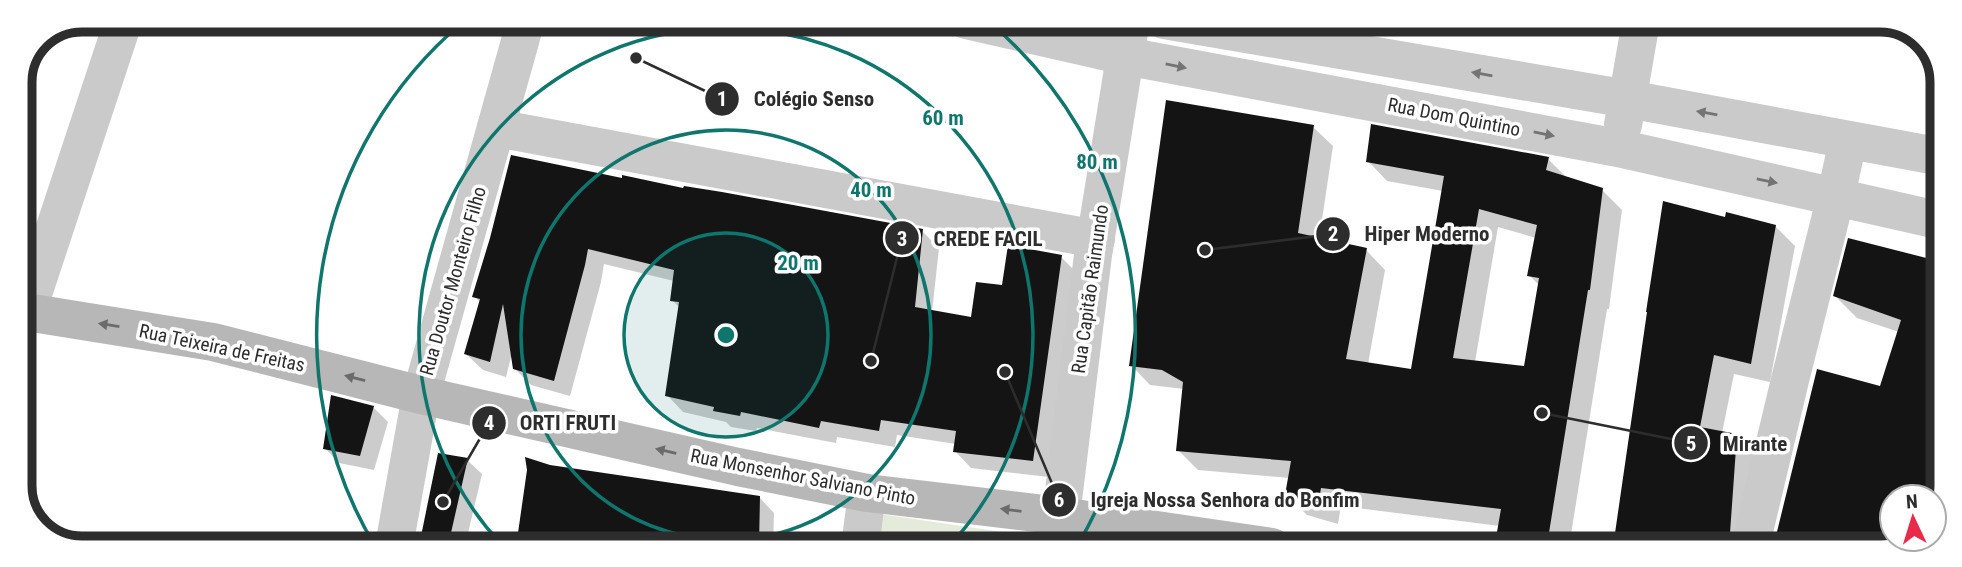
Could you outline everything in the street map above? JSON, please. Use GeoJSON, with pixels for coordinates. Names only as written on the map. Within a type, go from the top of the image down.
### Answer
{"type":"FeatureCollection","features":[{"type":"Feature","properties":{"kind":"street"},"geometry":{"type":"LineString","coordinates":[[32,286],[120,31]]}},
{"type":"Feature","properties":{"kind":"street","name":"Rua Doutor Monteiro Filho"},"geometry":{"type":"LineString","coordinates":[[396,536],[422,395],[523,31]]}},
{"type":"Feature","properties":{"kind":"street","name":"Rua Dom Quintino"},"geometry":{"type":"LineString","coordinates":[[1065,31],[1128,38],[1930,218]]}},
{"type":"Feature","properties":{"kind":"street"},"geometry":{"type":"LineString","coordinates":[[1229,31],[1628,99],[1930,155]]}},
{"type":"Feature","properties":{"kind":"street"},"geometry":{"type":"LineString","coordinates":[[1618,148],[1639,31]]}},
{"type":"Feature","properties":{"kind":"street","name":"Rua Capitão Raimundo"},"geometry":{"type":"LineString","coordinates":[[1061,516],[1096,239],[1128,38]]}},
{"type":"Feature","properties":{"kind":"street"},"geometry":{"type":"LineString","coordinates":[[496,128],[1096,239]]}},
{"type":"Feature","properties":{"kind":"street"},"geometry":{"type":"LineString","coordinates":[[1753,536],[1848,140]]}},
{"type":"Feature","properties":{"kind":"street","name":"Rua Teixeira de Freitas"},"geometry":{"type":"LineString","coordinates":[[32,312],[213,342],[422,395]]}},
{"type":"Feature","properties":{"kind":"street","name":"Rua Monsenhor Salviano Pinto"},"geometry":{"type":"LineString","coordinates":[[422,395],[738,467],[867,493],[1061,516],[1197,536]]}},
{"type":"Feature","properties":{"kind":"street"},"geometry":{"type":"LineString","coordinates":[[861,536],[867,493]]}},
{"type":"Feature","properties":{"kind":"green space"},"geometry":{"type":"Polygon","coordinates":[[[880,514],[1031,536],[877,536],[880,514]]]}},
{"type":"Feature","properties":{"kind":"building"},"geometry":{"type":"Polygon","coordinates":[[[1166,100],[1314,125],[1298,233],[1367,248],[1346,359],[1411,369],[1444,176],[1366,162],[1371,124],[1549,157],[1546,170],[1603,188],[1590,290],[1548,536],[1497,532],[1501,509],[1321,488],[1318,506],[1285,495],[1291,461],[1176,451],[1183,382],[1162,370],[1129,366],[1166,100]],[[1479,209],[1453,358],[1524,366],[1539,278],[1527,276],[1537,225],[1479,209]]]}},
{"type":"Feature","properties":{"kind":"building"},"geometry":{"type":"Polygon","coordinates":[[[511,155],[622,178],[622,175],[923,229],[915,307],[971,317],[976,282],[1002,285],[1008,245],[1062,255],[1033,461],[953,452],[956,431],[881,420],[879,431],[821,421],[819,428],[741,412],[740,416],[713,411],[714,407],[665,396],[679,302],[670,301],[674,270],[588,249],[554,381],[513,369],[503,304],[490,362],[464,354],[480,299],[472,297],[511,155]]]}},
{"type":"Feature","properties":{"kind":"building"},"geometry":{"type":"Polygon","coordinates":[[[1663,201],[1725,217],[1726,212],[1776,225],[1751,364],[1714,355],[1700,427],[1737,434],[1728,536],[1615,536],[1663,201]]]}},
{"type":"Feature","properties":{"kind":"building"},"geometry":{"type":"Polygon","coordinates":[[[1848,238],[1930,259],[1930,483],[1878,483],[1878,536],[1776,536],[1817,369],[1880,386],[1901,320],[1833,296],[1848,238]]]}},
{"type":"Feature","properties":{"kind":"building"},"geometry":{"type":"Polygon","coordinates":[[[331,395],[374,406],[360,456],[323,449],[331,395]]]}},
{"type":"Feature","properties":{"kind":"building"},"geometry":{"type":"Polygon","coordinates":[[[438,453],[468,458],[450,536],[421,536],[438,453]]]}},
{"type":"Feature","properties":{"kind":"building"},"geometry":{"type":"Polygon","coordinates":[[[525,457],[550,465],[760,496],[759,536],[518,536],[527,470],[525,457]]]}},
{"type":"Feature","properties":{"kind":"place","name":"Colégio Senso"},"geometry":{"type":"Point","coordinates":[636,58]}},
{"type":"Feature","properties":{"kind":"place","name":"Hiper Moderno"},"geometry":{"type":"Point","coordinates":[1205,250]}},
{"type":"Feature","properties":{"kind":"place","name":"CREDE FACIL"},"geometry":{"type":"Point","coordinates":[871,361]}},
{"type":"Feature","properties":{"kind":"place","name":"Igreja Nossa Senhora do Bonfim"},"geometry":{"type":"Point","coordinates":[1005,372]}},
{"type":"Feature","properties":{"kind":"place","name":"Mirante"},"geometry":{"type":"Point","coordinates":[1542,413]}},
{"type":"Feature","properties":{"kind":"place","name":"ORTI FRUTI"},"geometry":{"type":"Point","coordinates":[443,502]}}]}
